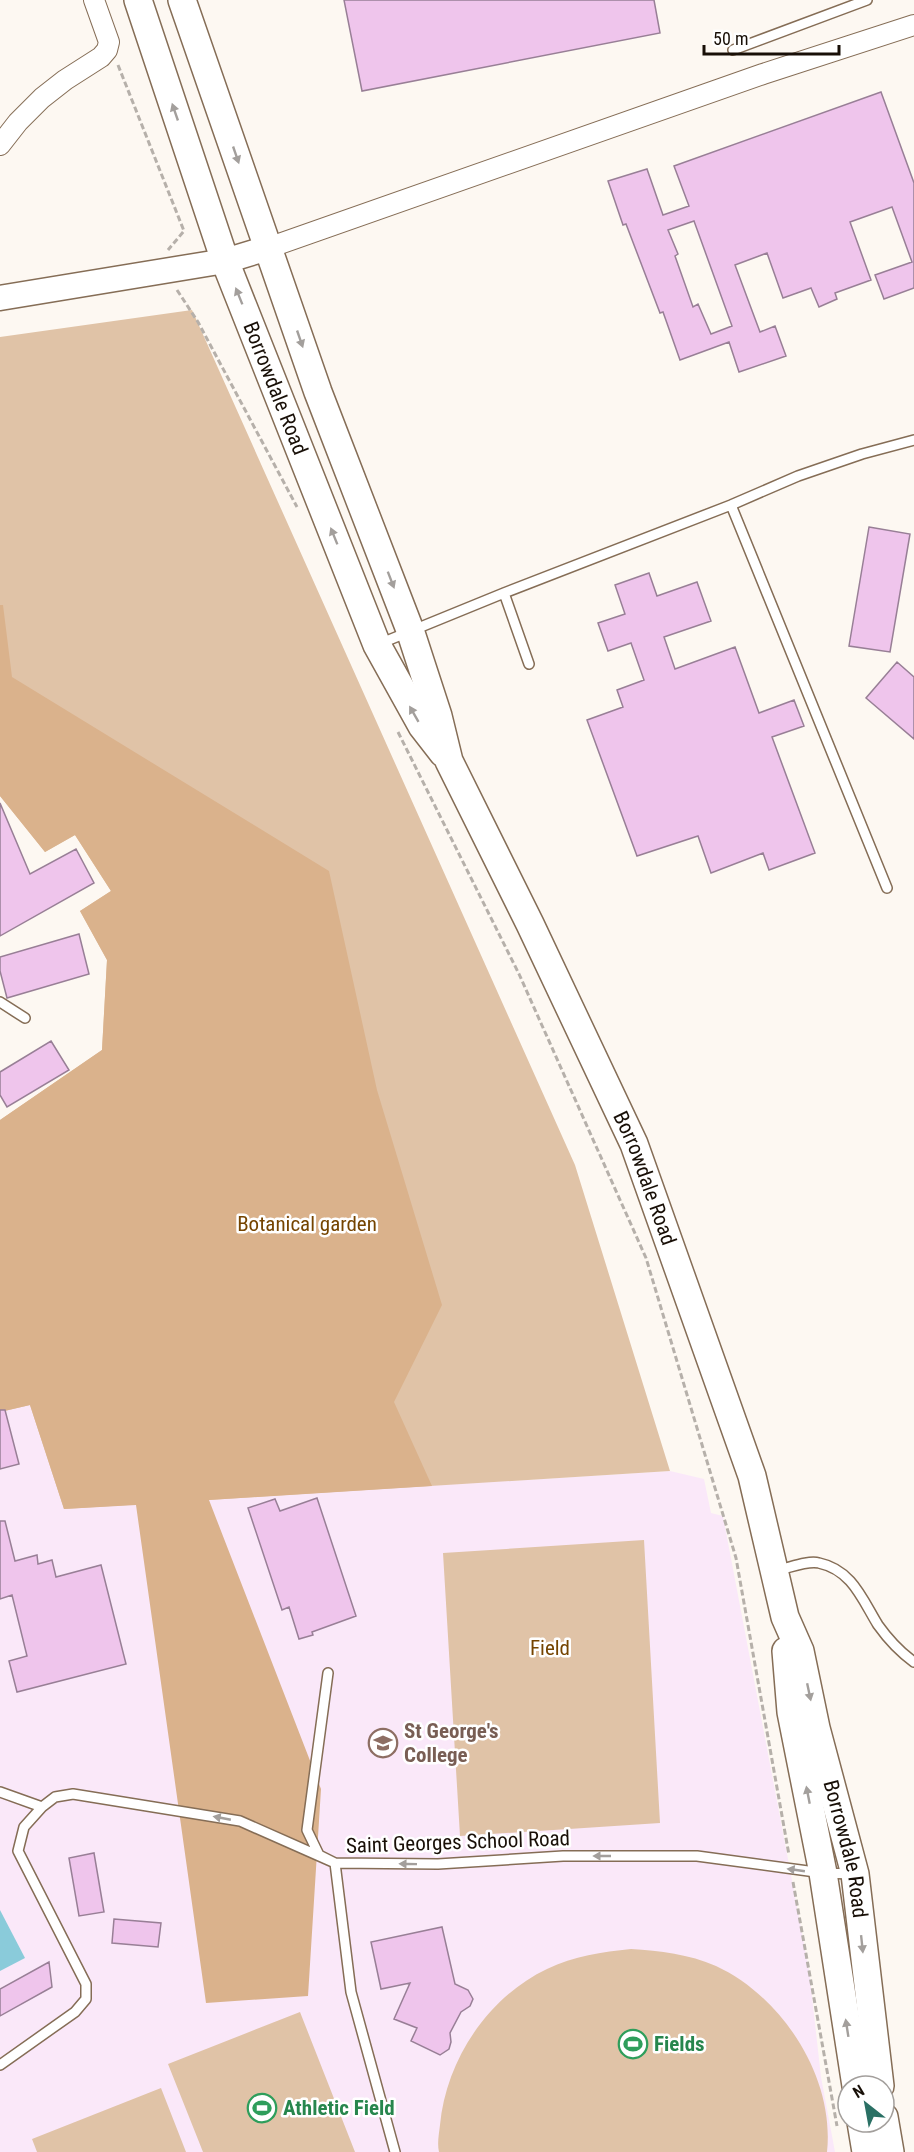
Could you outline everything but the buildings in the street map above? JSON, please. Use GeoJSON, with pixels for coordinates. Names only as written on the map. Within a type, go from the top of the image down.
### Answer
{"type":"FeatureCollection","features":[{"type":"Feature","properties":{"kind":"main road","name":"Borrowdale Road"},"geometry":{"type":"LineString","coordinates":[[138,0],[225,261],[377,645],[422,726],[449,760],[634,1144],[752,1476],[785,1617],[791,1712],[823,1873],[854,2074]]}},
{"type":"Feature","properties":{"kind":"main road","name":"Borrowdale Road"},"geometry":{"type":"LineString","coordinates":[[182,0],[318,392],[410,630],[438,716],[449,760]]}},
{"type":"Feature","properties":{"kind":"main road","name":"Borrowdale Road"},"geometry":{"type":"LineString","coordinates":[[785,1617],[800,1651],[816,1728],[855,1874],[879,2074]]}},
{"type":"Feature","properties":{"kind":"main road"},"geometry":{"type":"LineString","coordinates":[[855,2134],[866,2152]]}},
{"type":"Feature","properties":{"kind":"main road"},"geometry":{"type":"LineString","coordinates":[[887,2134],[890,2152]]}},
{"type":"Feature","properties":{"kind":"street"},"geometry":{"type":"LineString","coordinates":[[0,145],[18,122],[42,98],[101,57],[107,50],[109,42],[94,0]]}},
{"type":"Feature","properties":{"kind":"street"},"geometry":{"type":"LineString","coordinates":[[0,298],[225,261],[268,248],[763,74],[914,25]]}},
{"type":"Feature","properties":{"kind":"lane"},"geometry":{"type":"LineString","coordinates":[[733,50],[867,0]]}},
{"type":"Feature","properties":{"kind":"lane"},"geometry":{"type":"LineString","coordinates":[[377,645],[410,630],[731,505],[798,476],[862,454],[914,440]]}},
{"type":"Feature","properties":{"kind":"lane"},"geometry":{"type":"LineString","coordinates":[[731,505],[887,888]]}},
{"type":"Feature","properties":{"kind":"lane"},"geometry":{"type":"LineString","coordinates":[[504,593],[529,664]]}},
{"type":"Feature","properties":{"kind":"lane"},"geometry":{"type":"LineString","coordinates":[[0,1002],[25,1018]]}},
{"type":"Feature","properties":{"kind":"lane"},"geometry":{"type":"LineString","coordinates":[[775,1570],[817,1562],[843,1572],[859,1589],[879,1626],[901,1653],[914,1662]]}},
{"type":"Feature","properties":{"kind":"lane"},"geometry":{"type":"LineString","coordinates":[[328,1673],[307,1830],[319,1855],[335,1863],[351,1992],[395,2152]]}},
{"type":"Feature","properties":{"kind":"lane"},"geometry":{"type":"LineString","coordinates":[[0,1792],[42,1808]]}},
{"type":"Feature","properties":{"kind":"lane","name":"Saint Georges School Road"},"geometry":{"type":"LineString","coordinates":[[0,2065],[75,2012],[86,1999],[86,1984],[18,1851],[24,1827],[55,1797],[73,1794],[240,1821],[335,1863],[438,1864],[563,1856],[697,1856],[823,1873],[855,1874]]}},
{"type":"Feature","properties":{"kind":"path"},"geometry":{"type":"LineString","coordinates":[[109,42],[184,231],[158,261],[198,322],[301,516]]}},
{"type":"Feature","properties":{"kind":"path"},"geometry":{"type":"LineString","coordinates":[[397,731],[519,974],[646,1258],[736,1558],[791,1869],[838,2074]]}},
{"type":"Feature","properties":{"kind":"shaded area","name":"St George's College"},"geometry":{"type":"Polygon","coordinates":[[[30,1404],[509,1481],[670,1471],[704,1479],[711,1513],[723,1516],[809,1970],[821,2077],[835,2152],[0,2152],[0,1412],[30,1404]]]}},
{"type":"Feature","properties":{"kind":"green space","name":"Botanical garden"},"geometry":{"type":"Polygon","coordinates":[[[192,310],[575,1165],[670,1471],[64,1509],[30,1405],[0,1412],[0,1120],[102,1050],[107,960],[80,911],[111,891],[75,835],[45,852],[0,796],[0,337],[192,310]]]}},
{"type":"Feature","properties":{"kind":"green space"},"geometry":{"type":"Polygon","coordinates":[[[0,605],[3,605],[12,677],[329,871],[377,1090],[442,1305],[394,1402],[432,1486],[209,1500],[321,1789],[308,1996],[206,2003],[136,1505],[64,1509],[30,1405],[0,1412],[0,1120],[102,1050],[107,960],[80,911],[111,891],[75,835],[45,852],[0,796],[0,605]]]}},
{"type":"Feature","properties":{"kind":"green space","name":"Field"},"geometry":{"type":"Polygon","coordinates":[[[644,1540],[660,1823],[460,1836],[443,1553],[644,1540]]]}},
{"type":"Feature","properties":{"kind":"green space","name":"Fields"},"geometry":{"type":"Polygon","coordinates":[[[631,1949],[674,1954],[706,1962],[740,1980],[763,1998],[783,2019],[800,2043],[813,2069],[822,2096],[827,2124],[827,2152],[439,2152],[440,2125],[451,2077],[474,2033],[506,1996],[526,1981],[567,1961],[588,1955],[631,1949]]]}},
{"type":"Feature","properties":{"kind":"green space","name":"Athletic Field"},"geometry":{"type":"Polygon","coordinates":[[[300,2012],[355,2152],[203,2152],[168,2064],[300,2012]]]}},
{"type":"Feature","properties":{"kind":"green space"},"geometry":{"type":"Polygon","coordinates":[[[161,2088],[186,2152],[37,2152],[32,2139],[161,2088]]]}},
{"type":"Feature","properties":{"kind":"water"},"geometry":{"type":"Polygon","coordinates":[[[0,1910],[25,1958],[0,1971],[0,1910]]]}},
{"type":"Feature","properties":{"kind":"place","name":"St George's College"},"geometry":{"type":"Point","coordinates":[383,1743]}},
{"type":"Feature","properties":{"kind":"place","name":"Fields"},"geometry":{"type":"Point","coordinates":[633,2044]}},
{"type":"Feature","properties":{"kind":"place","name":"Athletic Field"},"geometry":{"type":"Point","coordinates":[262,2108]}}]}
